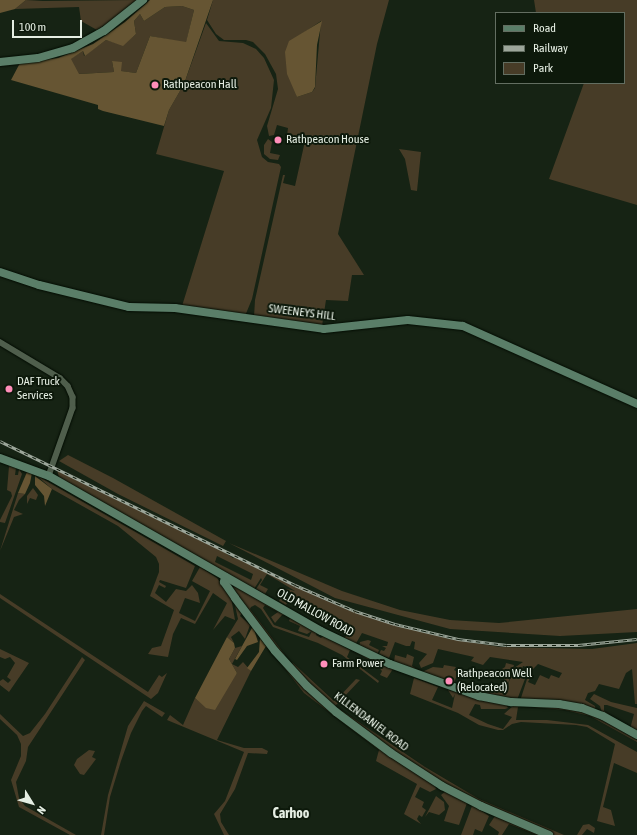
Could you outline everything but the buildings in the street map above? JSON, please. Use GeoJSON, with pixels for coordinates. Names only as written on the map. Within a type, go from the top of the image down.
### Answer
{"type":"FeatureCollection","features":[{"type":"Feature","properties":{"kind":"street"},"geometry":{"type":"LineString","coordinates":[[0,62],[38,58],[73,48],[104,31],[143,0]]}},
{"type":"Feature","properties":{"kind":"street","name":"SWEENEYS HILL"},"geometry":{"type":"LineString","coordinates":[[0,272],[39,285],[129,307],[175,308],[324,329],[408,320],[463,326],[637,404]]}},
{"type":"Feature","properties":{"kind":"street"},"geometry":{"type":"LineString","coordinates":[[0,342],[60,378],[68,386],[73,397],[73,408],[49,476]]}},
{"type":"Feature","properties":{"kind":"street","name":"OLD MALLOW ROAD"},"geometry":{"type":"LineString","coordinates":[[0,458],[49,476],[340,641],[419,676],[499,700],[582,708],[603,716],[637,736]]}},
{"type":"Feature","properties":{"kind":"street","name":"KILLENDANIEL ROAD"},"geometry":{"type":"LineString","coordinates":[[225,577],[224,582],[234,598],[275,650],[307,686],[336,712],[390,753],[442,786],[481,806],[549,835]]}},
{"type":"Feature","properties":{"kind":"green space"},"geometry":{"type":"Polygon","coordinates":[[[26,0],[139,0],[114,20],[97,30],[81,21],[79,7],[15,9],[26,0]]]}},
{"type":"Feature","properties":{"kind":"green space"},"geometry":{"type":"Polygon","coordinates":[[[213,0],[389,0],[377,44],[338,234],[364,275],[352,275],[348,301],[326,300],[322,326],[254,317],[255,300],[283,175],[285,175],[283,183],[295,186],[305,141],[287,136],[288,128],[277,125],[274,135],[269,136],[267,126],[278,89],[276,74],[265,54],[253,42],[246,40],[224,40],[216,34],[207,20],[213,0]],[[321,21],[290,42],[297,97],[312,92],[315,88],[321,21]]]}},
{"type":"Feature","properties":{"kind":"green space"},"geometry":{"type":"Polygon","coordinates":[[[534,0],[637,0],[637,205],[549,179],[584,84],[625,84],[625,12],[536,12],[534,0]]]}},
{"type":"Feature","properties":{"kind":"green space"},"geometry":{"type":"Polygon","coordinates":[[[182,6],[194,10],[186,43],[150,36],[136,73],[120,71],[112,61],[114,72],[78,74],[70,59],[83,51],[84,56],[106,40],[123,45],[136,34],[134,21],[140,14],[144,21],[165,7],[182,6]]]}},
{"type":"Feature","properties":{"kind":"green space"},"geometry":{"type":"Polygon","coordinates":[[[206,23],[219,41],[243,43],[256,49],[264,58],[274,80],[271,108],[257,140],[262,157],[268,162],[279,164],[281,167],[252,299],[245,316],[182,306],[224,171],[156,154],[169,110],[184,84],[206,23]]]}},
{"type":"Feature","properties":{"kind":"green space"},"geometry":{"type":"Polygon","coordinates":[[[268,139],[272,142],[270,153],[280,155],[278,160],[270,159],[264,154],[264,145],[268,139]]]}},
{"type":"Feature","properties":{"kind":"green space"},"geometry":{"type":"Polygon","coordinates":[[[399,149],[421,152],[417,191],[411,190],[405,159],[399,149]]]}},
{"type":"Feature","properties":{"kind":"green space"},"geometry":{"type":"Polygon","coordinates":[[[68,455],[113,478],[226,541],[223,546],[118,494],[59,461],[68,455]]]}},
{"type":"Feature","properties":{"kind":"green space"},"geometry":{"type":"Polygon","coordinates":[[[9,466],[16,468],[15,475],[18,475],[19,469],[22,474],[5,523],[0,522],[0,520],[12,496],[11,492],[7,490],[9,466]]]}},
{"type":"Feature","properties":{"kind":"green space"},"geometry":{"type":"Polygon","coordinates":[[[57,469],[213,545],[233,558],[235,556],[337,605],[394,625],[450,639],[500,647],[592,649],[637,643],[637,704],[635,704],[632,669],[626,673],[619,689],[599,684],[595,691],[588,693],[585,700],[595,706],[596,711],[520,701],[528,676],[530,678],[528,682],[535,685],[540,675],[549,679],[551,675],[559,678],[562,673],[538,664],[533,669],[523,666],[522,669],[528,671],[517,700],[481,694],[488,684],[502,687],[505,677],[496,673],[505,667],[506,663],[514,665],[504,696],[514,668],[523,662],[490,657],[483,665],[471,661],[474,657],[438,649],[433,663],[421,668],[419,663],[427,654],[414,649],[415,642],[412,641],[410,646],[406,646],[395,642],[389,658],[379,654],[381,650],[384,651],[386,648],[382,646],[387,646],[388,642],[362,633],[355,645],[344,640],[350,627],[345,622],[320,609],[317,611],[292,594],[286,605],[279,601],[281,597],[285,599],[287,589],[295,591],[267,574],[260,585],[268,589],[265,594],[256,589],[262,580],[261,578],[254,589],[59,478],[57,469]],[[217,556],[215,562],[251,580],[253,574],[217,556]]]}},
{"type":"Feature","properties":{"kind":"green space"},"geometry":{"type":"Polygon","coordinates":[[[36,475],[195,566],[186,588],[160,580],[159,582],[166,586],[165,588],[159,585],[155,593],[166,602],[176,589],[186,591],[192,585],[198,593],[200,603],[185,598],[179,613],[195,621],[210,591],[192,581],[200,567],[217,578],[231,597],[235,620],[225,616],[213,630],[227,603],[213,593],[195,624],[181,618],[173,634],[168,657],[148,654],[152,648],[161,646],[174,610],[150,596],[159,572],[159,564],[156,557],[118,526],[52,489],[36,475]]]}},
{"type":"Feature","properties":{"kind":"green space"},"geometry":{"type":"Polygon","coordinates":[[[33,488],[38,495],[36,500],[30,498],[27,504],[27,496],[33,488]]]}},
{"type":"Feature","properties":{"kind":"green space"},"geometry":{"type":"Polygon","coordinates":[[[18,493],[25,494],[19,500],[14,510],[23,514],[14,517],[0,551],[18,493]]]}},
{"type":"Feature","properties":{"kind":"green space"},"geometry":{"type":"Polygon","coordinates":[[[229,543],[342,591],[400,610],[450,620],[499,623],[637,609],[637,632],[560,636],[450,629],[335,598],[229,543]]]}},
{"type":"Feature","properties":{"kind":"green space"},"geometry":{"type":"Polygon","coordinates":[[[234,586],[286,615],[282,615],[275,623],[271,617],[278,612],[265,605],[263,608],[274,625],[309,637],[312,631],[307,634],[298,631],[300,626],[289,621],[290,618],[317,633],[316,635],[321,638],[323,636],[350,650],[347,657],[379,681],[378,683],[342,655],[318,643],[273,627],[261,609],[255,605],[251,607],[250,609],[285,655],[282,655],[232,587],[234,586]]]}},
{"type":"Feature","properties":{"kind":"green space"},"geometry":{"type":"Polygon","coordinates":[[[0,594],[148,692],[159,675],[162,677],[167,673],[158,693],[151,699],[0,598],[0,594]]]}},
{"type":"Feature","properties":{"kind":"green space"},"geometry":{"type":"Polygon","coordinates":[[[234,601],[242,613],[240,616],[250,625],[245,639],[239,631],[231,637],[234,643],[227,637],[238,619],[234,601]]]}},
{"type":"Feature","properties":{"kind":"green space"},"geometry":{"type":"Polygon","coordinates":[[[257,633],[307,690],[434,784],[436,789],[430,792],[420,787],[415,797],[424,802],[422,807],[426,810],[422,817],[419,815],[417,819],[421,824],[404,814],[417,784],[376,761],[379,750],[304,693],[257,633]]]}},
{"type":"Feature","properties":{"kind":"green space"},"geometry":{"type":"Polygon","coordinates":[[[368,640],[371,641],[369,645],[379,650],[377,655],[359,646],[360,642],[368,640]]]}},
{"type":"Feature","properties":{"kind":"green space"},"geometry":{"type":"Polygon","coordinates":[[[242,646],[232,664],[238,667],[243,662],[251,671],[217,740],[244,748],[262,748],[268,751],[267,754],[248,753],[235,789],[220,814],[221,822],[229,835],[224,835],[214,814],[225,801],[244,752],[167,720],[170,715],[183,725],[195,698],[206,707],[237,673],[229,659],[235,648],[242,646]]]}},
{"type":"Feature","properties":{"kind":"green space"},"geometry":{"type":"Polygon","coordinates":[[[0,649],[29,663],[9,692],[0,685],[0,681],[3,679],[8,683],[11,680],[7,677],[15,663],[10,657],[5,659],[0,657],[0,649]]]}},
{"type":"Feature","properties":{"kind":"green space"},"geometry":{"type":"Polygon","coordinates":[[[354,651],[393,669],[387,678],[380,675],[382,671],[376,664],[354,651]]]}},
{"type":"Feature","properties":{"kind":"green space"},"geometry":{"type":"Polygon","coordinates":[[[407,654],[414,657],[412,666],[418,670],[394,662],[395,655],[406,658],[407,654]]]}},
{"type":"Feature","properties":{"kind":"green space"},"geometry":{"type":"Polygon","coordinates":[[[82,657],[85,660],[28,747],[26,761],[16,782],[19,798],[25,806],[76,835],[70,835],[19,807],[11,780],[21,756],[21,744],[17,735],[0,719],[0,714],[23,736],[30,733],[45,714],[82,657]]]}},
{"type":"Feature","properties":{"kind":"green space"},"geometry":{"type":"Polygon","coordinates":[[[292,662],[334,701],[338,698],[341,700],[335,706],[425,767],[479,799],[564,835],[554,835],[505,815],[424,773],[333,707],[295,669],[292,662]]]}},
{"type":"Feature","properties":{"kind":"green space"},"geometry":{"type":"Polygon","coordinates":[[[444,665],[456,667],[454,670],[458,672],[453,686],[422,672],[433,667],[443,668],[444,665]]]}},
{"type":"Feature","properties":{"kind":"green space"},"geometry":{"type":"Polygon","coordinates":[[[414,678],[438,687],[432,700],[452,708],[455,694],[453,698],[448,690],[506,705],[508,708],[505,709],[481,709],[480,705],[475,704],[469,715],[503,729],[512,717],[504,714],[514,705],[521,706],[518,707],[516,720],[547,720],[588,725],[637,752],[637,773],[614,763],[603,807],[611,810],[615,826],[597,821],[615,744],[587,727],[576,725],[521,722],[512,724],[503,730],[498,730],[479,725],[458,713],[410,694],[414,678]]]}},
{"type":"Feature","properties":{"kind":"green space"},"geometry":{"type":"Polygon","coordinates":[[[356,679],[360,680],[342,699],[339,697],[356,679]]]}},
{"type":"Feature","properties":{"kind":"green space"},"geometry":{"type":"Polygon","coordinates":[[[594,694],[611,702],[637,708],[637,733],[630,729],[634,714],[607,705],[604,705],[604,711],[617,720],[602,713],[600,706],[590,699],[594,694]]]}},
{"type":"Feature","properties":{"kind":"green space"},"geometry":{"type":"Polygon","coordinates":[[[144,701],[165,713],[162,717],[146,706],[142,711],[131,733],[121,761],[110,797],[104,835],[101,835],[108,795],[128,726],[144,701]]]}},
{"type":"Feature","properties":{"kind":"green space"},"geometry":{"type":"Polygon","coordinates":[[[523,706],[564,708],[586,713],[606,722],[637,740],[637,742],[590,716],[565,710],[523,706]]]}},
{"type":"Feature","properties":{"kind":"green space"},"geometry":{"type":"Polygon","coordinates":[[[89,750],[95,751],[92,757],[96,759],[84,775],[80,774],[74,765],[77,759],[89,750]]]}},
{"type":"Feature","properties":{"kind":"green space"},"geometry":{"type":"Polygon","coordinates":[[[446,791],[467,803],[459,825],[444,821],[449,806],[441,795],[446,791]]]}},
{"type":"Feature","properties":{"kind":"green space"},"geometry":{"type":"Polygon","coordinates":[[[436,796],[444,802],[445,810],[439,815],[429,812],[425,817],[436,796]]]}},
{"type":"Feature","properties":{"kind":"green space"},"geometry":{"type":"Polygon","coordinates":[[[470,803],[489,816],[482,832],[475,829],[473,835],[461,835],[472,806],[470,803]]]}},
{"type":"Feature","properties":{"kind":"green space"},"geometry":{"type":"Polygon","coordinates":[[[495,816],[544,835],[537,835],[509,824],[502,835],[498,835],[499,832],[489,825],[495,816]]]}},
{"type":"Feature","properties":{"kind":"green space"},"geometry":{"type":"Polygon","coordinates":[[[589,824],[595,828],[594,833],[587,829],[582,835],[577,835],[583,825],[589,824]]]}},
{"type":"Feature","properties":{"kind":"shaded area"},"geometry":{"type":"Polygon","coordinates":[[[0,0],[26,0],[15,9],[0,13],[0,0]]]}},
{"type":"Feature","properties":{"kind":"shaded area"},"geometry":{"type":"Polygon","coordinates":[[[150,0],[213,0],[184,84],[169,110],[164,126],[103,111],[98,109],[98,105],[11,80],[20,63],[58,58],[93,44],[125,22],[150,0]],[[182,6],[165,7],[144,21],[140,14],[134,21],[136,34],[123,46],[106,40],[85,56],[83,51],[71,59],[79,74],[114,72],[112,61],[122,62],[121,71],[136,73],[150,36],[186,42],[194,10],[182,6]]]}},
{"type":"Feature","properties":{"kind":"shaded area"},"geometry":{"type":"Polygon","coordinates":[[[322,21],[317,45],[315,87],[312,92],[297,97],[287,74],[285,52],[289,41],[322,21]]]}},
{"type":"Feature","properties":{"kind":"shaded area"},"geometry":{"type":"Polygon","coordinates":[[[27,472],[32,473],[30,483],[25,494],[18,493],[27,472]]]}},
{"type":"Feature","properties":{"kind":"shaded area"},"geometry":{"type":"Polygon","coordinates":[[[35,476],[52,489],[45,506],[44,496],[35,485],[35,476]]]}},
{"type":"Feature","properties":{"kind":"shaded area"},"geometry":{"type":"Polygon","coordinates":[[[253,626],[258,642],[247,646],[237,660],[235,659],[253,626]]]}},
{"type":"Feature","properties":{"kind":"shaded area"},"geometry":{"type":"Polygon","coordinates":[[[227,637],[234,643],[235,648],[229,659],[237,673],[215,710],[206,708],[195,698],[227,637]]]}},
{"type":"Feature","properties":{"kind":"shaded area"},"geometry":{"type":"Polygon","coordinates":[[[260,638],[266,646],[251,671],[247,668],[259,652],[260,638]]]}},
{"type":"Feature","properties":{"kind":"railway"},"geometry":{"type":"LineString","coordinates":[[0,441],[295,585],[355,611],[395,624],[458,639],[507,645],[578,645],[637,639]]}},
{"type":"Feature","properties":{"kind":"place","name":"Rathpeacon Hall"},"geometry":{"type":"Point","coordinates":[155,85]}},
{"type":"Feature","properties":{"kind":"place","name":"Rathpeacon House"},"geometry":{"type":"Point","coordinates":[278,140]}},
{"type":"Feature","properties":{"kind":"place","name":"DAF Truck Services"},"geometry":{"type":"Point","coordinates":[9,389]}},
{"type":"Feature","properties":{"kind":"place","name":"Farm Power"},"geometry":{"type":"Point","coordinates":[324,664]}},
{"type":"Feature","properties":{"kind":"place","name":"Rathpeacon Well (Relocated)"},"geometry":{"type":"Point","coordinates":[449,681]}},
{"type":"Feature","properties":{"kind":"district","name":"Carhoo"},"geometry":{"type":"Point","coordinates":[291,813]}}]}
